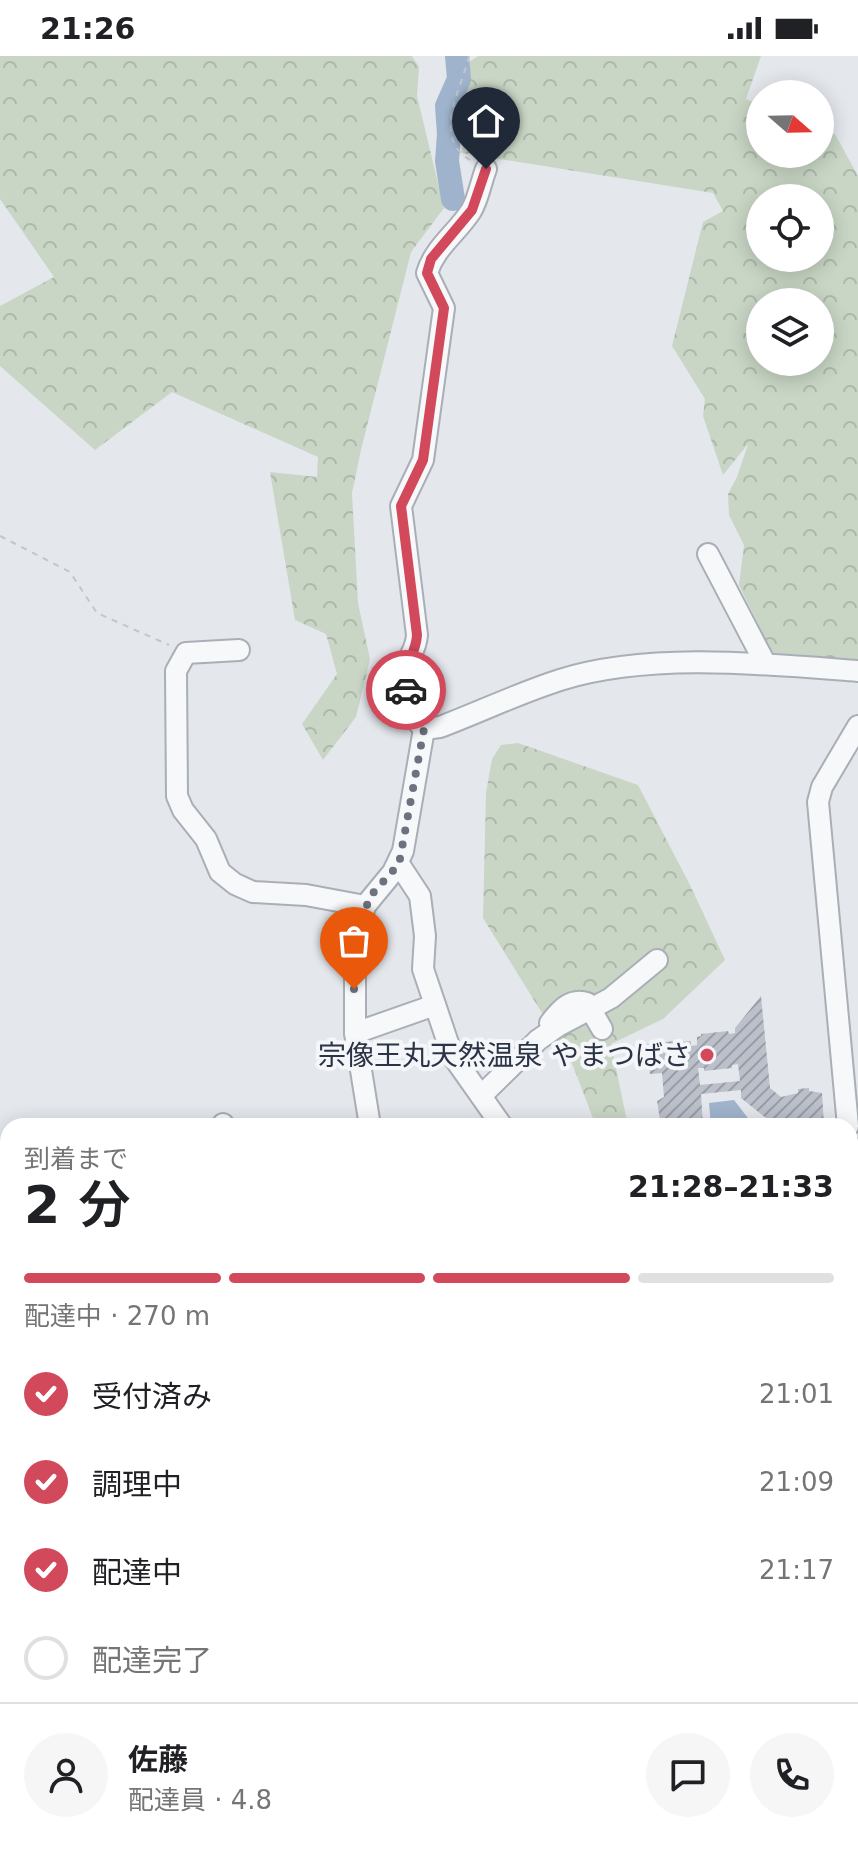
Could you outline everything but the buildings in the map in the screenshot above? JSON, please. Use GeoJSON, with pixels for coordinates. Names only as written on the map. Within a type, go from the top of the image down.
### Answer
{"type":"FeatureCollection","features":[{"type":"Feature","properties":{"kind":"street"},"geometry":{"type":"LineString","coordinates":[[424,729],[415,720],[404,683],[405,668],[417,648],[410,632],[401,506],[423,460],[444,308],[427,273],[431,259],[472,210],[486,169]]}},
{"type":"Feature","properties":{"kind":"street"},"geometry":{"type":"LineString","coordinates":[[708,554],[765,663]]}},
{"type":"Feature","properties":{"kind":"street"},"geometry":{"type":"LineString","coordinates":[[239,650],[186,653],[176,671],[177,796],[183,810],[206,839],[220,872],[235,884],[253,892],[306,895],[365,906]]}},
{"type":"Feature","properties":{"kind":"street"},"geometry":{"type":"LineString","coordinates":[[424,729],[440,727],[562,679],[622,667],[717,662],[858,671]]}},
{"type":"Feature","properties":{"kind":"street"},"geometry":{"type":"LineString","coordinates":[[847,1118],[818,802],[822,787],[858,726]]}},
{"type":"Feature","properties":{"kind":"street"},"geometry":{"type":"LineString","coordinates":[[369,1118],[355,1033],[355,942],[365,906],[399,864],[424,729]]}},
{"type":"Feature","properties":{"kind":"street"},"geometry":{"type":"LineString","coordinates":[[399,864],[420,896],[425,936],[423,969],[452,1055],[497,1118]]}},
{"type":"Feature","properties":{"kind":"street"},"geometry":{"type":"LineString","coordinates":[[590,1009],[611,998],[657,960]]}},
{"type":"Feature","properties":{"kind":"street"},"geometry":{"type":"LineString","coordinates":[[482,1095],[538,1040],[553,1019],[572,1001],[587,1003],[602,1029]]}},
{"type":"Feature","properties":{"kind":"street"},"geometry":{"type":"LineString","coordinates":[[355,1033],[435,1005]]}},
{"type":"Feature","properties":{"kind":"path"},"geometry":{"type":"LineString","coordinates":[[469,56],[465,75],[451,108],[451,126],[461,155],[486,169]]}},
{"type":"Feature","properties":{"kind":"path"},"geometry":{"type":"LineString","coordinates":[[0,536],[70,572],[97,613],[186,653]]}},
{"type":"Feature","properties":{"kind":"green space"},"geometry":{"type":"Polygon","coordinates":[[[0,56],[412,56],[419,67],[417,96],[444,208],[411,252],[361,450],[352,493],[358,603],[370,659],[356,717],[323,760],[302,724],[337,674],[326,634],[295,620],[270,472],[317,477],[318,457],[172,392],[95,450],[0,366],[0,306],[54,277],[0,199],[0,56]]]}},
{"type":"Feature","properties":{"kind":"green space"},"geometry":{"type":"Polygon","coordinates":[[[478,56],[761,56],[753,80],[746,80],[746,168],[834,168],[835,134],[858,176],[858,661],[773,655],[739,585],[744,545],[729,515],[728,494],[748,444],[723,475],[703,416],[705,399],[672,346],[703,222],[723,211],[713,193],[462,153],[469,62],[478,56]]]}},
{"type":"Feature","properties":{"kind":"green space"},"geometry":{"type":"Polygon","coordinates":[[[518,743],[638,785],[725,960],[663,1019],[611,1044],[626,1118],[593,1118],[570,1058],[483,918],[486,793],[492,759],[501,745],[518,743]]]}},
{"type":"Feature","properties":{"kind":"water"},"geometry":{"type":"Polygon","coordinates":[[[734,1100],[748,1118],[710,1118],[709,1103],[734,1100]]]}},
{"type":"Feature","properties":{"kind":"waterway"},"geometry":{"type":"LineString","coordinates":[[453,199],[447,161],[447,106],[459,79],[457,56]]}},
{"type":"Feature","properties":{"kind":"way so far"},"geometry":{"type":"LineString","coordinates":[[354,989],[358,925],[372,894],[399,864],[403,851],[424,729],[415,720],[406,690]]}},
{"type":"Feature","properties":{"kind":"place","name":"宗像王丸天然温泉 やまつばさ"},"geometry":{"type":"Point","coordinates":[707,1055]}},
{"type":"Feature","properties":{"kind":"route"},"geometry":{"type":"LineString","coordinates":[[406,690],[405,668],[417,648],[417,635],[401,506],[423,460],[444,308],[427,273],[431,259],[472,210],[486,169]]}}]}
